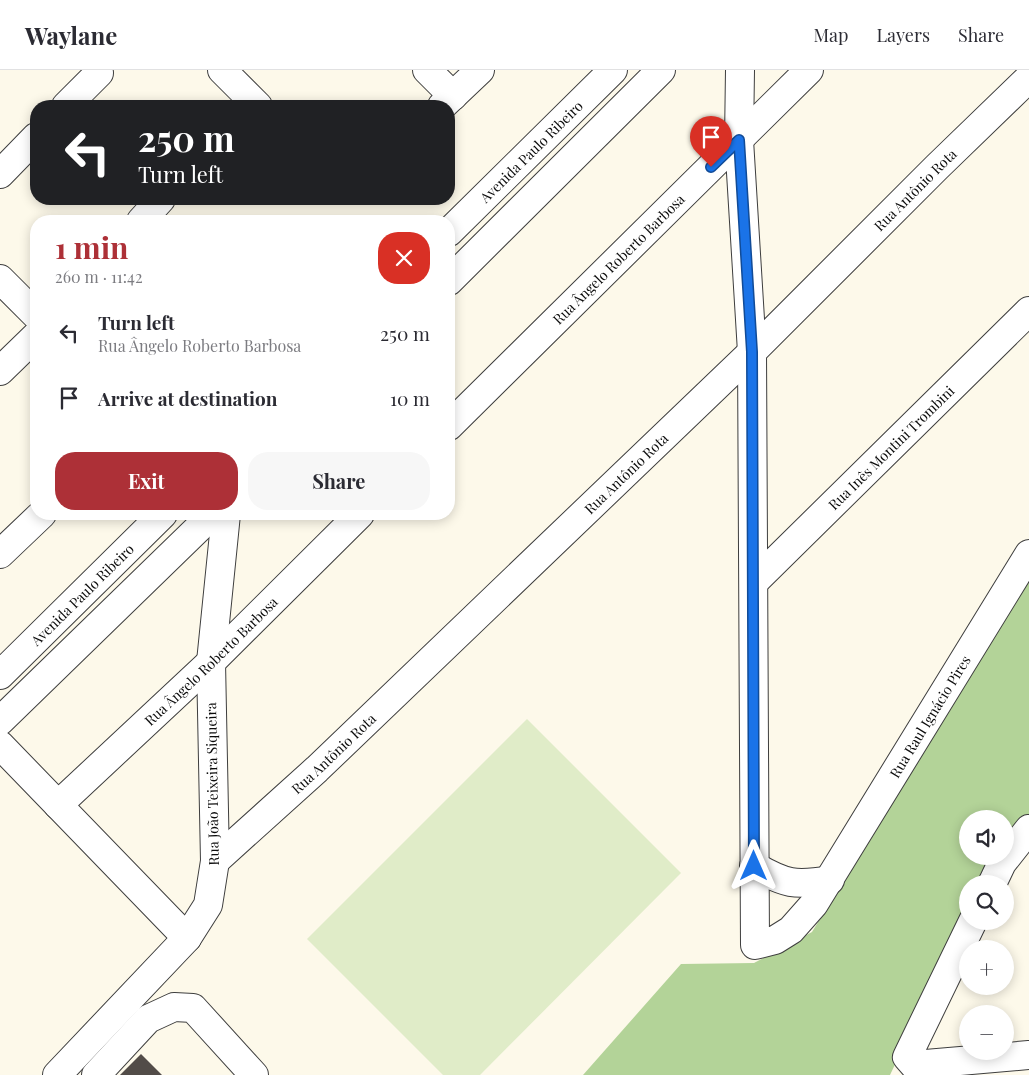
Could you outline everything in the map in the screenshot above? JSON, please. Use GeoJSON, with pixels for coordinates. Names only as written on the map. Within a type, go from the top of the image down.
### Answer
{"type":"FeatureCollection","features":[{"type":"Feature","properties":{"kind":"street"},"geometry":{"type":"LineString","coordinates":[[222,70],[252,100]]}},
{"type":"Feature","properties":{"kind":"street"},"geometry":{"type":"LineString","coordinates":[[427,70],[446,100]]}},
{"type":"Feature","properties":{"kind":"street"},"geometry":{"type":"LineString","coordinates":[[448,100],[480,70]]}},
{"type":"Feature","properties":{"kind":"street","name":"Avenida Paulo Ribeiro"},"geometry":{"type":"LineString","coordinates":[[455,226],[613,70]]}},
{"type":"Feature","properties":{"kind":"street"},"geometry":{"type":"LineString","coordinates":[[455,275],[662,70]]}},
{"type":"Feature","properties":{"kind":"street"},"geometry":{"type":"LineString","coordinates":[[740,70],[739,140],[752,352],[754,866],[771,876],[790,883],[806,884],[830,880]]}},
{"type":"Feature","properties":{"kind":"street","name":"Rua Ângelo Roberto Barbosa"},"geometry":{"type":"LineString","coordinates":[[455,420],[809,70]]}},
{"type":"Feature","properties":{"kind":"street"},"geometry":{"type":"LineString","coordinates":[[72,100],[99,73]]}},
{"type":"Feature","properties":{"kind":"street","name":"Rua Antônio Rota"},"geometry":{"type":"LineString","coordinates":[[215,861],[324,762],[752,352],[1029,78]]}},
{"type":"Feature","properties":{"kind":"street"},"geometry":{"type":"LineString","coordinates":[[0,174],[30,143]]}},
{"type":"Feature","properties":{"kind":"street"},"geometry":{"type":"LineString","coordinates":[[146,215],[156,205]]}},
{"type":"Feature","properties":{"kind":"street"},"geometry":{"type":"LineString","coordinates":[[0,279],[30,309]]}},
{"type":"Feature","properties":{"kind":"street","name":"Rua Inês Montini Trombini"},"geometry":{"type":"LineString","coordinates":[[754,582],[1029,312]]}},
{"type":"Feature","properties":{"kind":"street"},"geometry":{"type":"LineString","coordinates":[[0,371],[30,342]]}},
{"type":"Feature","properties":{"kind":"street"},"geometry":{"type":"LineString","coordinates":[[0,554],[36,520]]}},
{"type":"Feature","properties":{"kind":"street","name":"Avenida Paulo Ribeiro"},"geometry":{"type":"LineString","coordinates":[[0,675],[157,520]]}},
{"type":"Feature","properties":{"kind":"street"},"geometry":{"type":"LineString","coordinates":[[0,721],[207,520]]}},
{"type":"Feature","properties":{"kind":"street","name":"Rua João Teixeira Siqueira"},"geometry":{"type":"LineString","coordinates":[[187,938],[208,905],[215,861],[211,662],[225,520]]}},
{"type":"Feature","properties":{"kind":"street","name":"Rua Ângelo Roberto Barbosa"},"geometry":{"type":"LineString","coordinates":[[58,805],[211,662],[354,520]]}},
{"type":"Feature","properties":{"kind":"street","name":"Rua Raul Ignácio Pires"},"geometry":{"type":"LineString","coordinates":[[754,866],[755,945],[775,940],[791,930],[814,904],[1029,554]]}},
{"type":"Feature","properties":{"kind":"street"},"geometry":{"type":"LineString","coordinates":[[0,745],[187,938],[57,1075]]}},
{"type":"Feature","properties":{"kind":"street"},"geometry":{"type":"LineString","coordinates":[[996,875],[1002,862],[1029,829]]}},
{"type":"Feature","properties":{"kind":"street"},"geometry":{"type":"LineString","coordinates":[[969,930],[908,1058],[914,1066],[1029,1055]]}},
{"type":"Feature","properties":{"kind":"street"},"geometry":{"type":"LineString","coordinates":[[96,1075],[148,1019],[174,1007],[193,1008],[254,1075]]}},
{"type":"Feature","properties":{"kind":"green space"},"geometry":{"type":"Polygon","coordinates":[[[1029,578],[1029,815],[1014,833],[1014,810],[959,810],[959,865],[991,865],[986,875],[959,875],[959,930],[890,1075],[583,1075],[681,964],[754,963],[812,932],[1029,578]]]}},
{"type":"Feature","properties":{"kind":"green space"},"geometry":{"type":"Polygon","coordinates":[[[527,719],[681,873],[480,1075],[443,1075],[307,939],[527,719]]]}},
{"type":"Feature","properties":{"kind":"building"},"geometry":{"type":"Polygon","coordinates":[[[141,1054],[162,1075],[120,1075],[141,1054]]]}},
{"type":"Feature","properties":{"kind":"route"},"geometry":{"type":"LineString","coordinates":[[711,167],[739,140],[752,352],[754,866]]}}]}
